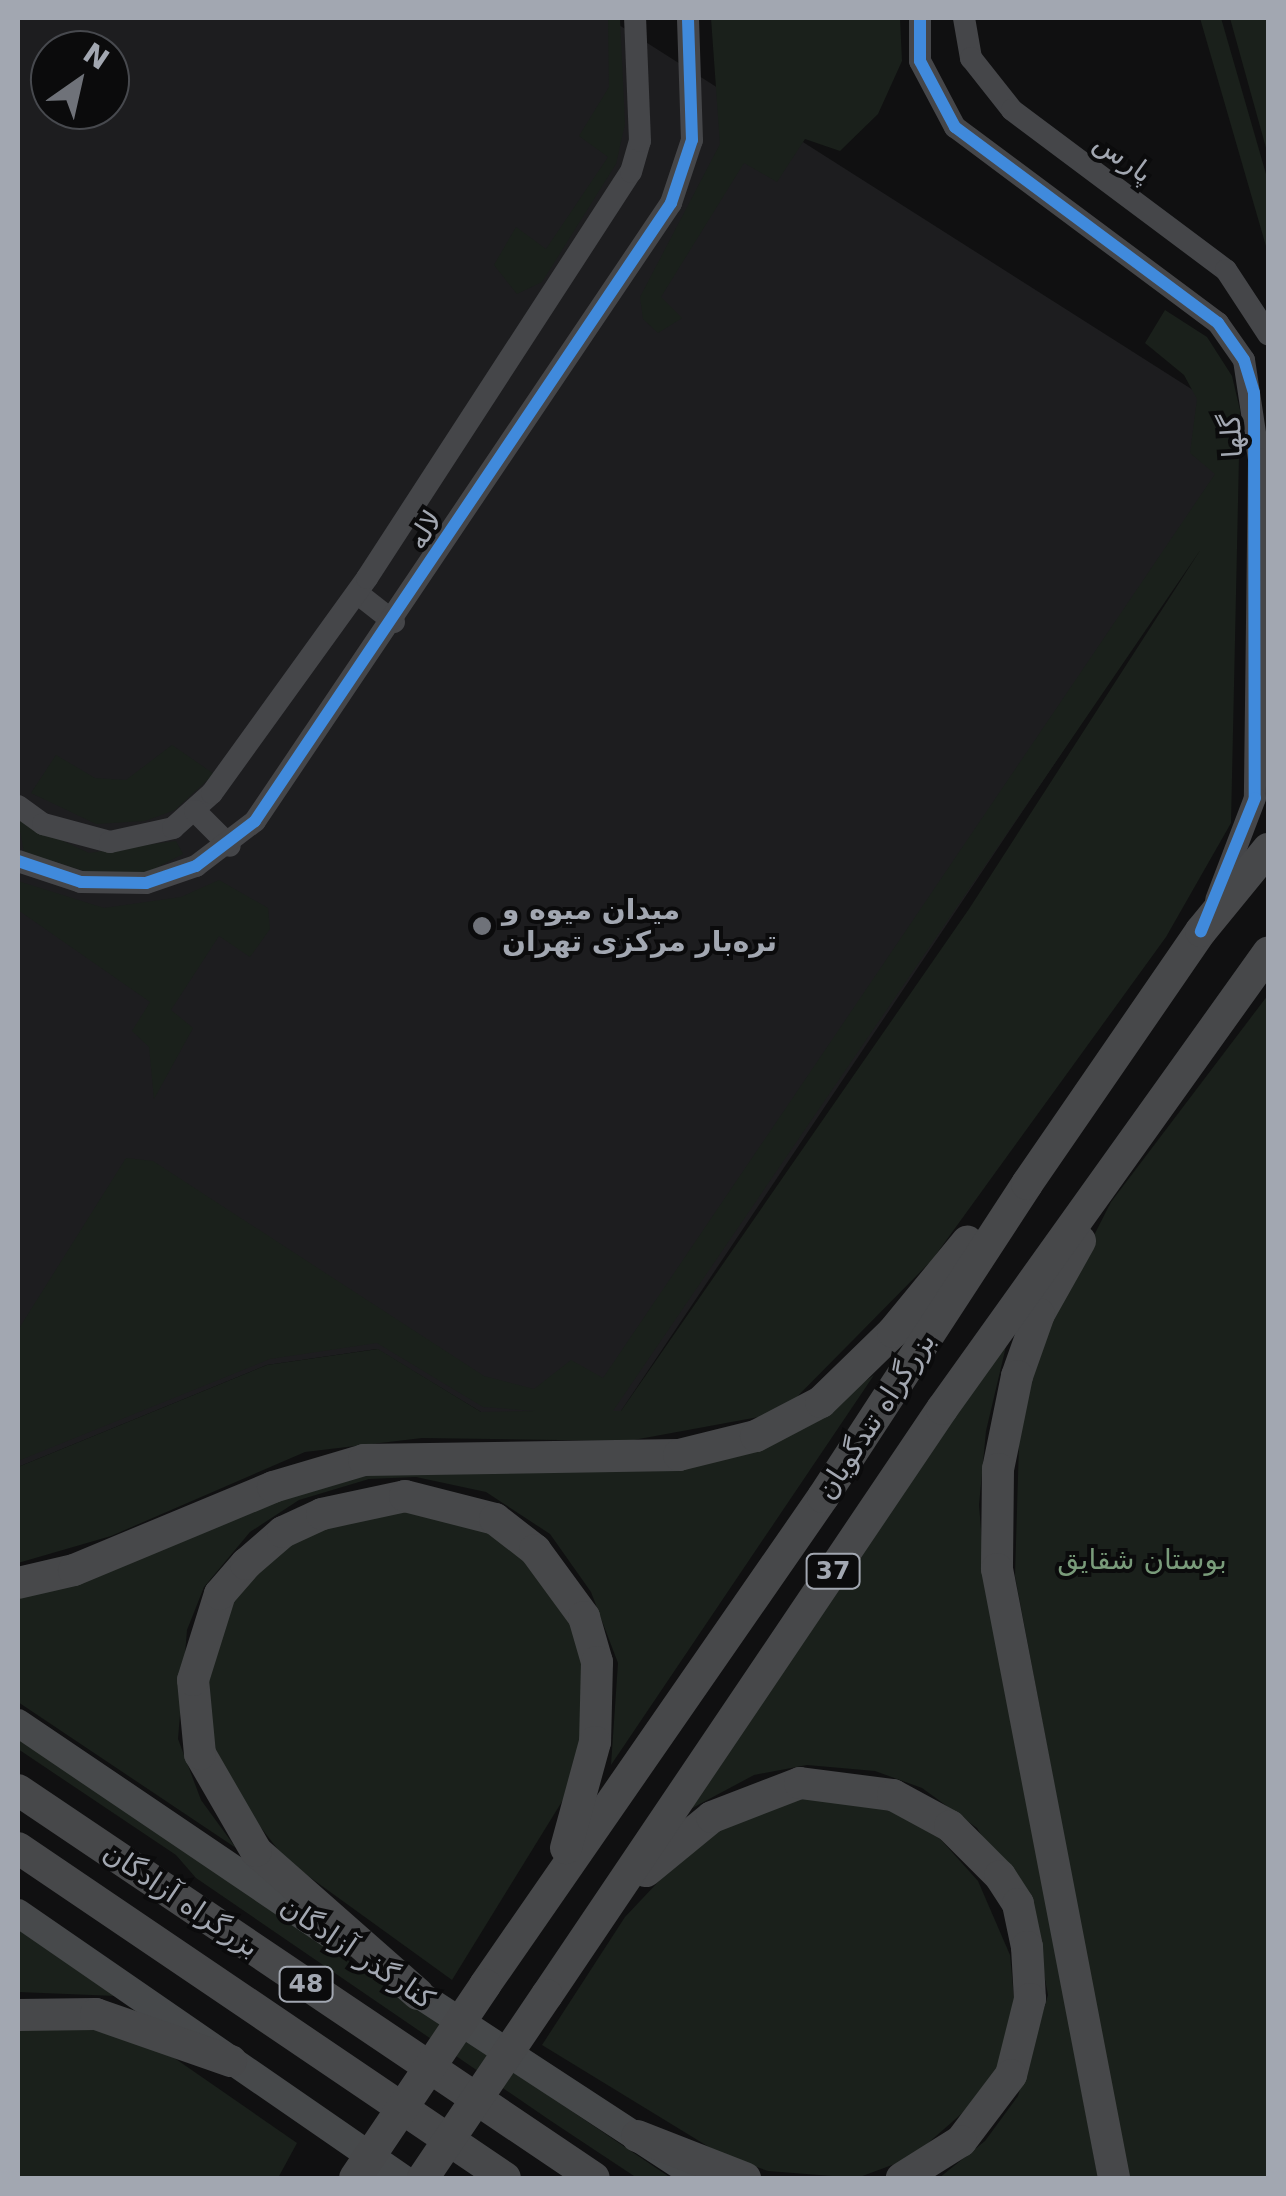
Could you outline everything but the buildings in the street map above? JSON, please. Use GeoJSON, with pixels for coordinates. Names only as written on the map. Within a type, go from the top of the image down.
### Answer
{"type":"FeatureCollection","features":[{"type":"Feature","properties":{"kind":"highway","name":"بزرگراه تندگویان"},"geometry":{"type":"LineString","coordinates":[[355,2178],[559,1872],[824,1497],[1027,1184],[1201,931],[1268,849]]}},
{"type":"Feature","properties":{"kind":"highway","name":"بزرگراه تندگویان"},"geometry":{"type":"LineString","coordinates":[[423,2178],[942,1409],[1268,953]]}},
{"type":"Feature","properties":{"kind":"highway"},"geometry":{"type":"LineString","coordinates":[[1114,2178],[1010,1657],[996,1523],[1017,1376],[1038,1314],[1127,1154]]}},
{"type":"Feature","properties":{"kind":"highway"},"geometry":{"type":"LineString","coordinates":[[18,1583],[74,1570],[273,1487],[364,1460],[660,1456],[756,1436],[822,1402],[1027,1184]]}},
{"type":"Feature","properties":{"kind":"highway"},"geometry":{"type":"LineString","coordinates":[[418,1994],[256,1850],[200,1754],[191,1712],[205,1634],[220,1594],[283,1532],[351,1504],[404,1496],[445,1502],[495,1519],[560,1574],[584,1617],[599,1709],[559,1872]]}},
{"type":"Feature","properties":{"kind":"highway"},"geometry":{"type":"LineString","coordinates":[[606,1908],[712,1816],[800,1783],[893,1795],[950,1826],[1018,1904],[1030,1998],[1011,2075],[989,2113],[902,2178]]}},
{"type":"Feature","properties":{"kind":"highway","name":"بزرگراه آزادگان"},"geometry":{"type":"LineString","coordinates":[[18,1790],[594,2178]]}},
{"type":"Feature","properties":{"kind":"highway","name":"بزرگراه آزادگان"},"geometry":{"type":"LineString","coordinates":[[18,1848],[505,2178]]}},
{"type":"Feature","properties":{"kind":"highway"},"geometry":{"type":"LineString","coordinates":[[18,2015],[96,2014],[232,2061]]}},
{"type":"Feature","properties":{"kind":"highway"},"geometry":{"type":"LineString","coordinates":[[637,2136],[744,2178]]}},
{"type":"Feature","properties":{"kind":"main road","name":"کنارگذر آزادگان"},"geometry":{"type":"LineString","coordinates":[[18,1722],[418,1994],[700,2178]]}},
{"type":"Feature","properties":{"kind":"main road"},"geometry":{"type":"LineString","coordinates":[[18,1913],[402,2178]]}},
{"type":"Feature","properties":{"kind":"street","name":"لاله"},"geometry":{"type":"LineString","coordinates":[[18,806],[44,824],[110,842],[172,828],[195,812],[357,593],[525,340],[630,172],[640,141],[635,18]]}},
{"type":"Feature","properties":{"kind":"street","name":"لاله"},"geometry":{"type":"LineString","coordinates":[[18,861],[116,886],[171,877],[230,846],[278,791],[562,366],[688,164],[688,18]]}},
{"type":"Feature","properties":{"kind":"street","name":"گلها"},"geometry":{"type":"LineString","coordinates":[[920,18],[920,60],[955,127],[1218,322],[1244,360],[1260,460],[1256,798],[1201,931]]}},
{"type":"Feature","properties":{"kind":"street","name":"پارس"},"geometry":{"type":"LineString","coordinates":[[964,18],[972,58],[1012,110],[1226,270],[1268,334]]}},
{"type":"Feature","properties":{"kind":"street"},"geometry":{"type":"LineString","coordinates":[[525,340],[562,366]]}},
{"type":"Feature","properties":{"kind":"street"},"geometry":{"type":"LineString","coordinates":[[357,593],[394,622]]}},
{"type":"Feature","properties":{"kind":"street"},"geometry":{"type":"LineString","coordinates":[[195,812],[230,846]]}},
{"type":"Feature","properties":{"kind":"shaded area","name":"میدان میوه و تره‌بار مرکزی تهران"},"geometry":{"type":"Polygon","coordinates":[[[18,18],[608,18],[1215,404],[1229,503],[621,1411],[600,1418],[481,1412],[377,1349],[267,1365],[18,1467],[18,18]]]}},
{"type":"Feature","properties":{"kind":"green space"},"geometry":{"type":"Polygon","coordinates":[[[608,18],[620,18],[625,124],[616,164],[542,282],[517,294],[494,265],[516,227],[546,249],[608,157],[579,136],[609,87],[608,18]]]}},
{"type":"Feature","properties":{"kind":"green space"},"geometry":{"type":"Polygon","coordinates":[[[711,18],[900,18],[902,61],[878,114],[840,151],[805,139],[777,182],[744,163],[661,297],[682,318],[658,333],[643,319],[640,297],[720,144],[711,18]]]}},
{"type":"Feature","properties":{"kind":"green space"},"geometry":{"type":"Polygon","coordinates":[[[1200,18],[1221,18],[1268,181],[1268,253],[1200,18]]]}},
{"type":"Feature","properties":{"kind":"green space"},"geometry":{"type":"Polygon","coordinates":[[[1230,18],[1268,18],[1268,155],[1230,18]]]}},
{"type":"Feature","properties":{"kind":"green space"},"geometry":{"type":"Polygon","coordinates":[[[1165,310],[1207,337],[1232,376],[1240,410],[1231,823],[1166,937],[932,1260],[781,1413],[628,1441],[422,1438],[305,1452],[111,1536],[18,1563],[18,1467],[267,1365],[378,1349],[481,1412],[535,1411],[483,1407],[377,1343],[270,1359],[18,1461],[18,1330],[126,1158],[153,1161],[484,1376],[534,1389],[571,1360],[603,1378],[1215,474],[1190,453],[1197,399],[1184,375],[1145,343],[1165,310]],[[1201,549],[613,1411],[621,1411],[969,909],[1201,549]]]}},
{"type":"Feature","properties":{"kind":"green space"},"geometry":{"type":"Polygon","coordinates":[[[172,745],[214,774],[175,810],[145,821],[96,824],[31,793],[56,755],[95,778],[126,780],[172,745]]]}},
{"type":"Feature","properties":{"kind":"green space"},"geometry":{"type":"Polygon","coordinates":[[[18,820],[89,853],[176,841],[183,854],[146,873],[97,875],[24,852],[18,820]]]}},
{"type":"Feature","properties":{"kind":"green space"},"geometry":{"type":"Polygon","coordinates":[[[219,880],[268,908],[270,929],[250,957],[219,936],[171,1010],[193,1028],[154,1099],[149,1047],[132,1031],[150,1002],[18,910],[18,881],[104,908],[181,897],[219,880]]]}},
{"type":"Feature","properties":{"kind":"green space","name":"بوستان شقایق"},"geometry":{"type":"Polygon","coordinates":[[[1268,995],[1268,2178],[1128,2178],[1015,1576],[1021,1379],[1111,1202],[1268,995]]]}},
{"type":"Feature","properties":{"kind":"green space"},"geometry":{"type":"Polygon","coordinates":[[[1007,1342],[986,1431],[979,1505],[985,1578],[1098,2178],[939,2178],[985,2141],[1018,2096],[1048,1995],[1034,1922],[977,1828],[922,1788],[875,1771],[807,1765],[754,1775],[683,1813],[1007,1342]]]}},
{"type":"Feature","properties":{"kind":"green space"},"geometry":{"type":"Polygon","coordinates":[[[874,1375],[611,1765],[618,1663],[591,1592],[550,1534],[486,1492],[416,1477],[369,1479],[299,1500],[250,1532],[204,1587],[187,1630],[178,1739],[201,1800],[236,1848],[18,1702],[18,1593],[301,1485],[369,1469],[777,1442],[874,1375]]]}},
{"type":"Feature","properties":{"kind":"green space"},"geometry":{"type":"Polygon","coordinates":[[[403,1505],[496,1532],[549,1579],[576,1623],[588,1685],[574,1782],[452,1980],[286,1860],[220,1775],[207,1715],[206,1666],[230,1600],[255,1570],[317,1524],[403,1505]]]}},
{"type":"Feature","properties":{"kind":"green space"},"geometry":{"type":"Polygon","coordinates":[[[18,1736],[671,2178],[637,2178],[551,2121],[196,1878],[176,1855],[18,1749],[18,1736]]]}},
{"type":"Feature","properties":{"kind":"green space"},"geometry":{"type":"Polygon","coordinates":[[[824,1791],[888,1806],[934,1832],[978,1881],[1010,1955],[1015,2009],[1004,2057],[976,2101],[911,2158],[857,2178],[768,2171],[722,2155],[542,2045],[625,1917],[708,1829],[824,1791]]]}},
{"type":"Feature","properties":{"kind":"green space"},"geometry":{"type":"Polygon","coordinates":[[[18,1929],[116,1996],[18,1992],[18,1929]]]}},
{"type":"Feature","properties":{"kind":"green space"},"geometry":{"type":"Polygon","coordinates":[[[85,2025],[170,2055],[297,2143],[278,2178],[18,2178],[18,2028],[85,2025]]]}},
{"type":"Feature","properties":{"kind":"cycle path"},"geometry":{"type":"LineString","coordinates":[[18,861],[81,882],[146,883],[196,866],[255,821],[671,203],[692,140],[688,18]]}},
{"type":"Feature","properties":{"kind":"cycle path"},"geometry":{"type":"LineString","coordinates":[[920,18],[920,61],[955,127],[1218,323],[1244,360],[1254,393],[1255,798],[1201,931]]}},
{"type":"Feature","properties":{"kind":"place","name":"میدان میوه و تره‌بار مرکزی تهران"},"geometry":{"type":"Point","coordinates":[482,926]}}]}
